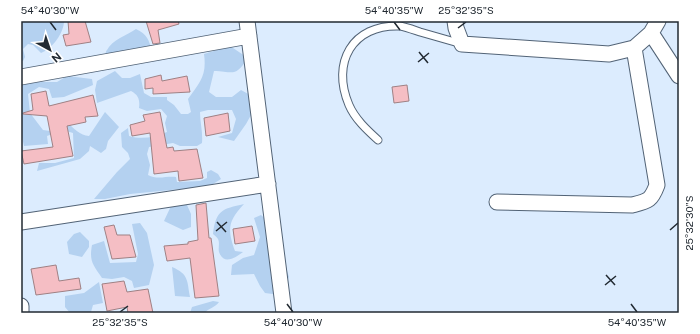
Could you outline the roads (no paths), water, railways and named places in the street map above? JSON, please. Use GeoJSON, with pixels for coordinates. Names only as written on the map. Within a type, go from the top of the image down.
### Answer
{"type":"FeatureCollection","features":[{"type":"Feature","properties":{"kind":"street"},"geometry":{"type":"LineString","coordinates":[[455,21],[462,44],[609,54],[634,48],[655,27],[679,76]]}},
{"type":"Feature","properties":{"kind":"street"},"geometry":{"type":"LineString","coordinates":[[21,77],[248,28],[284,313]]}},
{"type":"Feature","properties":{"kind":"street"},"geometry":{"type":"LineString","coordinates":[[497,202],[632,205],[646,202],[653,197],[657,185],[634,48]]}},
{"type":"Feature","properties":{"kind":"street"},"geometry":{"type":"LineString","coordinates":[[21,222],[268,184]]}},
{"type":"Feature","properties":{"kind":"street"},"geometry":{"type":"LineString","coordinates":[[21,306],[22,313]]}},
{"type":"Feature","properties":{"kind":"lane"},"geometry":{"type":"LineString","coordinates":[[378,140],[357,118],[349,105],[342,85],[344,59],[352,44],[361,36],[379,28],[400,26],[462,44]]}}]}
